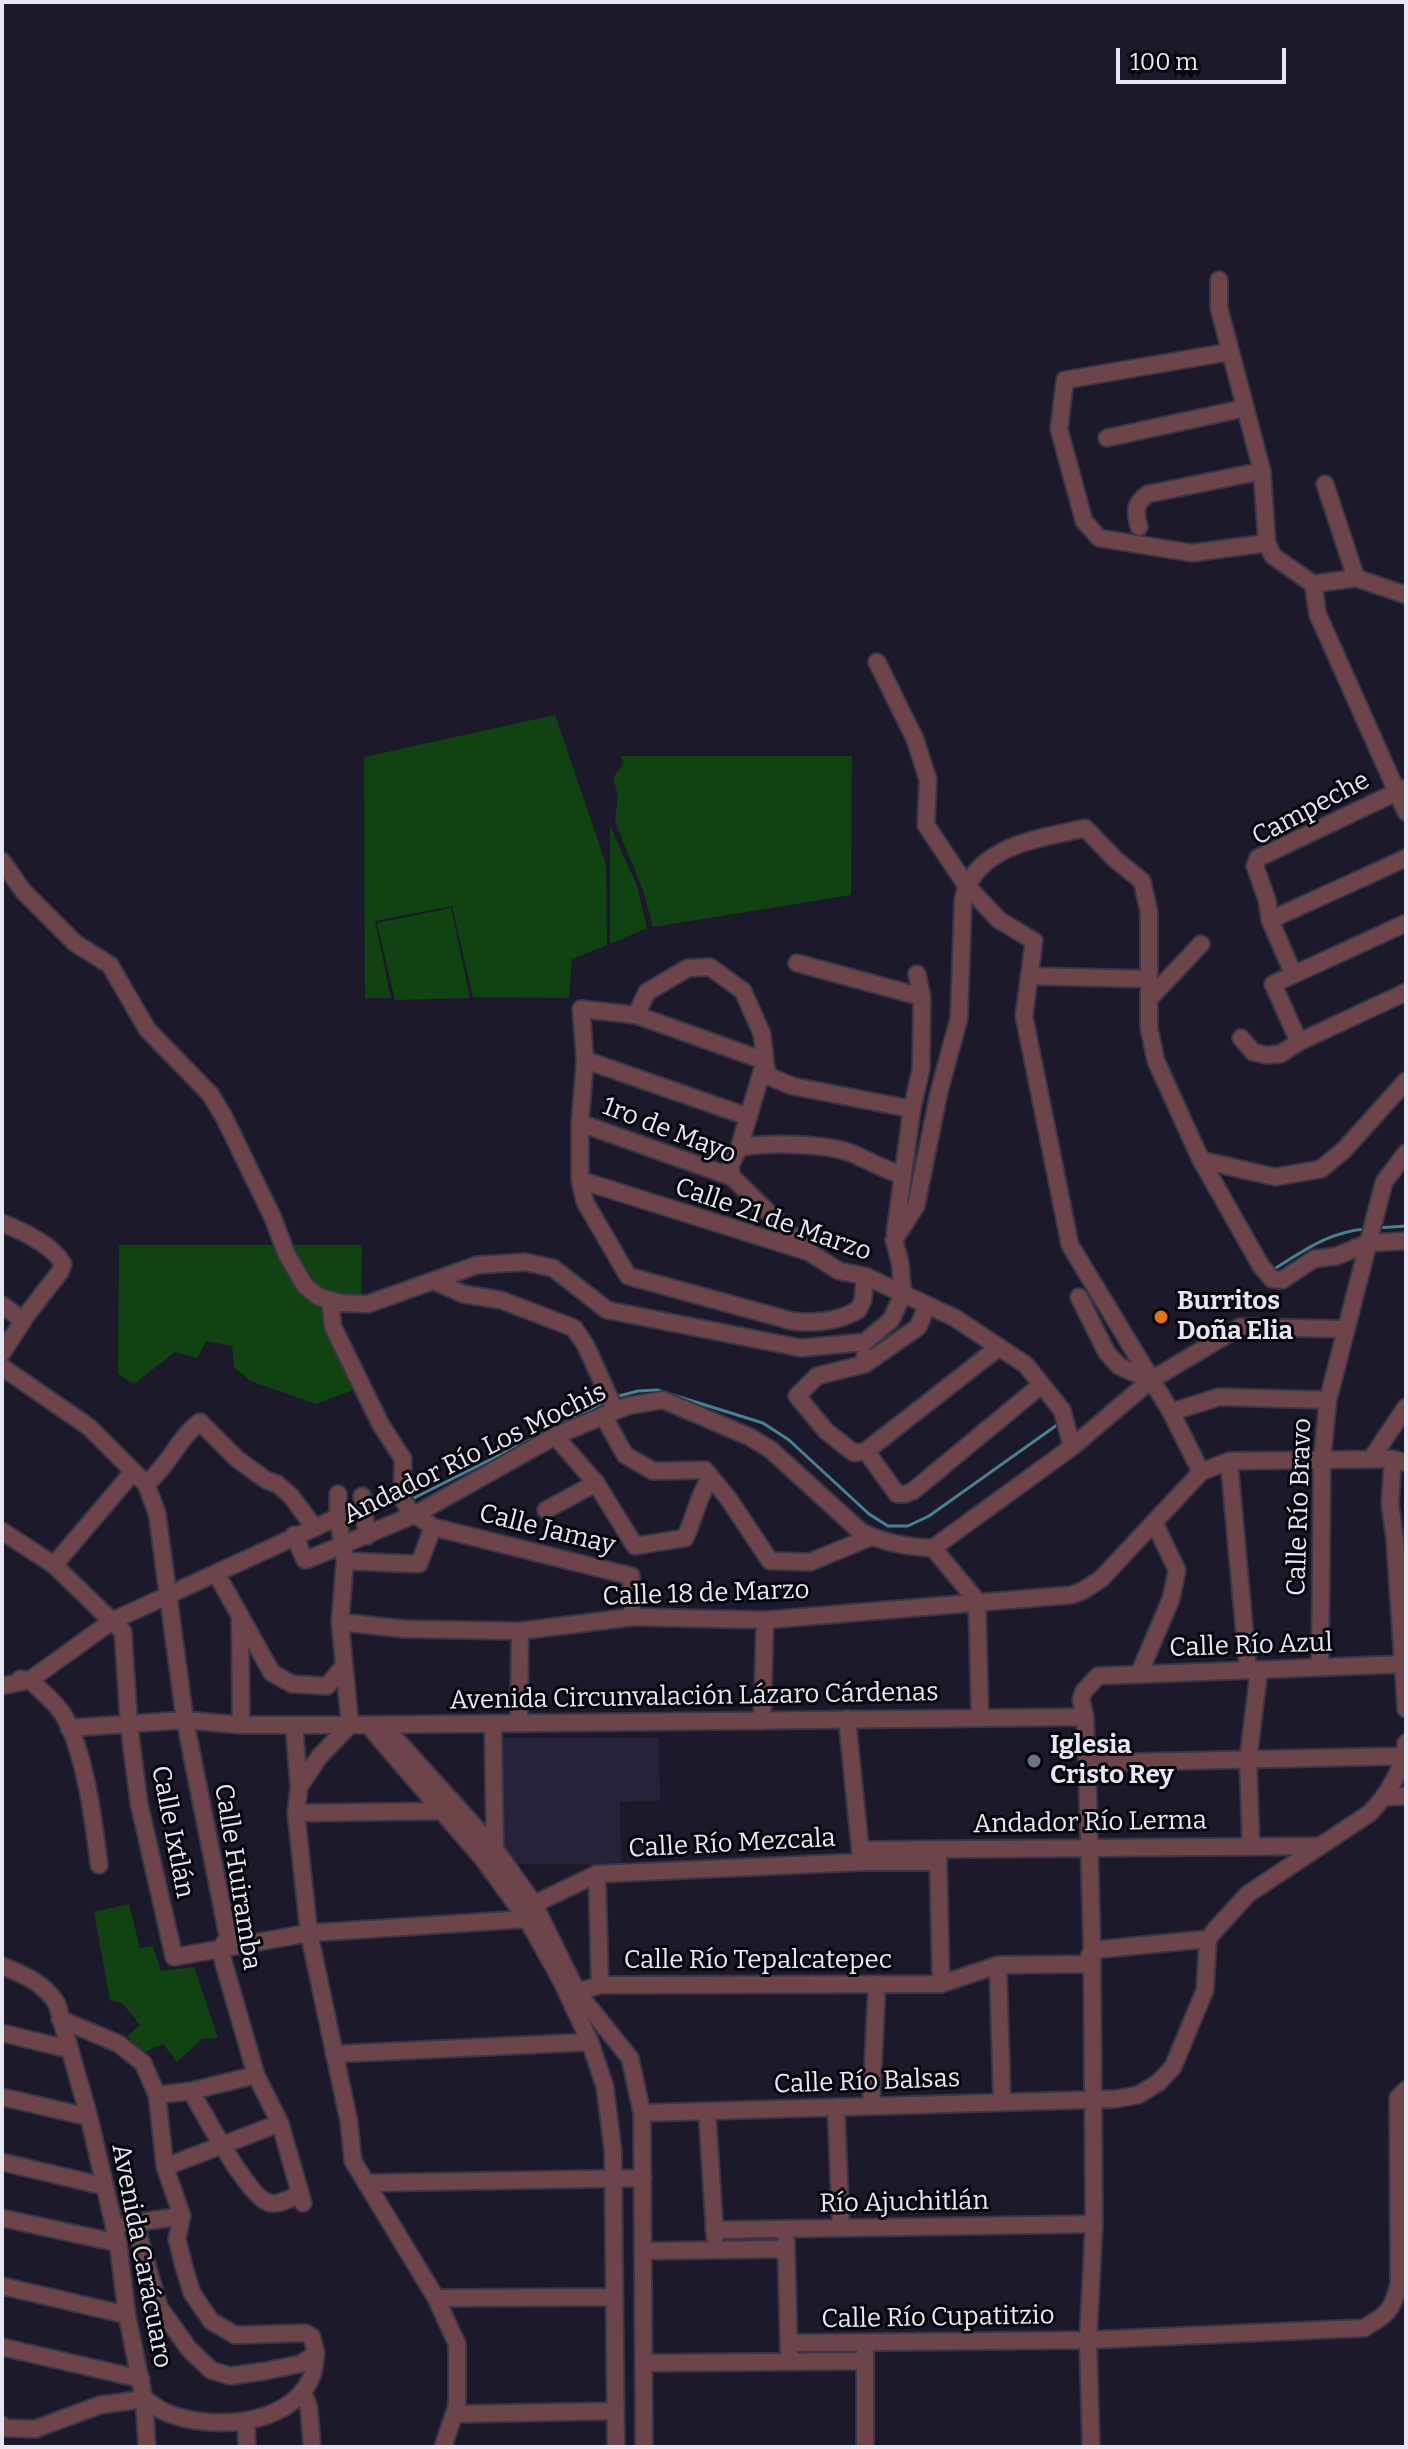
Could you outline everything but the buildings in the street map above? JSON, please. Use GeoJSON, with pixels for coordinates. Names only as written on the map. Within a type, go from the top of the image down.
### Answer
{"type":"FeatureCollection","features":[{"type":"Feature","properties":{"kind":"street"},"geometry":{"type":"LineString","coordinates":[[1219,280],[1219,308],[1262,471],[1267,543],[1273,556],[1313,584],[1356,578],[1406,595]]}},
{"type":"Feature","properties":{"kind":"street"},"geometry":{"type":"LineString","coordinates":[[1229,352],[1065,380],[1059,429],[1084,521],[1099,538],[1192,553],[1267,543]]}},
{"type":"Feature","properties":{"kind":"street"},"geometry":{"type":"LineString","coordinates":[[1107,438],[1245,408]]}},
{"type":"Feature","properties":{"kind":"street"},"geometry":{"type":"LineString","coordinates":[[1139,527],[1135,511],[1138,501],[1148,494],[1262,471]]}},
{"type":"Feature","properties":{"kind":"street"},"geometry":{"type":"LineString","coordinates":[[1325,484],[1356,578]]}},
{"type":"Feature","properties":{"kind":"street"},"geometry":{"type":"LineString","coordinates":[[1313,584],[1318,615],[1401,790],[1406,812]]}},
{"type":"Feature","properties":{"kind":"street"},"geometry":{"type":"LineString","coordinates":[[877,662],[915,739],[928,780],[926,825],[966,885],[999,920],[1034,941],[1024,1016],[1070,1245],[1171,1412],[1201,1472],[1229,1461],[1399,1461],[1390,1503],[1400,1539],[1406,1709]]}},
{"type":"Feature","properties":{"kind":"street","name":"Campeche"},"geometry":{"type":"LineString","coordinates":[[1293,973],[1270,920],[1267,900],[1255,866],[1258,858],[1401,790]]}},
{"type":"Feature","properties":{"kind":"street"},"geometry":{"type":"LineString","coordinates":[[894,1240],[916,1206],[939,1092],[959,1018],[966,885],[973,873],[997,853],[1085,828],[1142,881],[1149,912],[1149,1028],[1156,1061],[1201,1160],[1267,1272],[1282,1280],[1314,1259],[1337,1256],[1369,1240],[1406,1241]]}},
{"type":"Feature","properties":{"kind":"street"},"geometry":{"type":"LineString","coordinates":[[1270,920],[1406,858]]}},
{"type":"Feature","properties":{"kind":"street"},"geometry":{"type":"LineString","coordinates":[[2,861],[23,891],[75,943],[110,965],[147,1029],[210,1094],[305,1286],[330,1301],[368,1304],[477,1265],[525,1262],[553,1268],[607,1310],[801,1348],[865,1342],[891,1320],[903,1294],[894,1240],[912,1109],[921,1069],[922,997],[917,974]]}},
{"type":"Feature","properties":{"kind":"street"},"geometry":{"type":"LineString","coordinates":[[1299,1042],[1273,984],[1406,923]]}},
{"type":"Feature","properties":{"kind":"street"},"geometry":{"type":"LineString","coordinates":[[1150,998],[1201,944]]}},
{"type":"Feature","properties":{"kind":"street"},"geometry":{"type":"LineString","coordinates":[[797,963],[922,997]]}},
{"type":"Feature","properties":{"kind":"street"},"geometry":{"type":"LineString","coordinates":[[636,1015],[647,992],[688,968],[710,967],[743,991],[762,1034],[768,1076],[792,1086],[912,1109]]}},
{"type":"Feature","properties":{"kind":"street"},"geometry":{"type":"LineString","coordinates":[[1029,976],[1149,979]]}},
{"type":"Feature","properties":{"kind":"street"},"geometry":{"type":"LineString","coordinates":[[1241,1038],[1253,1052],[1280,1054],[1406,992]]}},
{"type":"Feature","properties":{"kind":"street"},"geometry":{"type":"LineString","coordinates":[[765,1061],[636,1015],[581,1009],[585,1060],[580,1180],[585,1202],[628,1276],[775,1316],[813,1323],[850,1315],[858,1310],[863,1300],[865,1276]]}},
{"type":"Feature","properties":{"kind":"street"},"geometry":{"type":"LineString","coordinates":[[585,1060],[749,1117]]}},
{"type":"Feature","properties":{"kind":"street"},"geometry":{"type":"LineString","coordinates":[[732,1177],[730,1166],[739,1148],[765,1061]]}},
{"type":"Feature","properties":{"kind":"street"},"geometry":{"type":"LineString","coordinates":[[1201,1160],[1275,1177],[1321,1169],[1344,1150],[1406,1081]]}},
{"type":"Feature","properties":{"kind":"street","name":"1ro de Mayo"},"geometry":{"type":"LineString","coordinates":[[580,1123],[732,1177],[809,1252]]}},
{"type":"Feature","properties":{"kind":"street"},"geometry":{"type":"LineString","coordinates":[[739,1148],[760,1143],[854,1154],[873,1166],[902,1175]]}},
{"type":"Feature","properties":{"kind":"street","name":"Calle Río Bravo"},"geometry":{"type":"LineString","coordinates":[[1320,1667],[1322,1459],[1328,1400],[1384,1182],[1406,1153]]}},
{"type":"Feature","properties":{"kind":"street","name":"Calle 21 de Marzo"},"geometry":{"type":"LineString","coordinates":[[580,1180],[809,1252],[839,1271],[865,1276],[955,1318],[1026,1365],[1062,1410],[1072,1445]]}},
{"type":"Feature","properties":{"kind":"street"},"geometry":{"type":"LineString","coordinates":[[2,1223],[59,1256],[63,1264],[2,1353]]}},
{"type":"Feature","properties":{"kind":"street"},"geometry":{"type":"LineString","coordinates":[[434,1281],[463,1294],[501,1300],[574,1328],[604,1386],[625,1455],[653,1471],[705,1470],[728,1498],[770,1561],[810,1562],[871,1537]]}},
{"type":"Feature","properties":{"kind":"street"},"geometry":{"type":"LineString","coordinates":[[1079,1297],[1107,1353],[1119,1366],[1151,1380]]}},
{"type":"Feature","properties":{"kind":"street"},"geometry":{"type":"LineString","coordinates":[[330,1301],[333,1327],[381,1425],[403,1459],[402,1498],[410,1511],[416,1514]]}},
{"type":"Feature","properties":{"kind":"street"},"geometry":{"type":"LineString","coordinates":[[2,1305],[26,1317]]}},
{"type":"Feature","properties":{"kind":"street"},"geometry":{"type":"LineString","coordinates":[[927,1306],[918,1327],[865,1364],[817,1376],[797,1396],[838,1442],[854,1453],[866,1451],[999,1347]]}},
{"type":"Feature","properties":{"kind":"street"},"geometry":{"type":"LineString","coordinates":[[775,1316],[801,1348]]}},
{"type":"Feature","properties":{"kind":"street"},"geometry":{"type":"LineString","coordinates":[[980,1718],[977,1601],[933,1548],[1072,1445],[1151,1380],[1240,1327],[1346,1329]]}},
{"type":"Feature","properties":{"kind":"street"},"geometry":{"type":"LineString","coordinates":[[865,1342],[865,1364]]}},
{"type":"Feature","properties":{"kind":"street"},"geometry":{"type":"LineString","coordinates":[[2,1367],[89,1427],[146,1484],[161,1473],[189,1430],[200,1422],[237,1459],[284,1490],[314,1527]]}},
{"type":"Feature","properties":{"kind":"street"},"geometry":{"type":"LineString","coordinates":[[866,1451],[897,1494],[905,1494],[1041,1385]]}},
{"type":"Feature","properties":{"kind":"street"},"geometry":{"type":"LineString","coordinates":[[1171,1412],[1219,1397],[1328,1400]]}},
{"type":"Feature","properties":{"kind":"street","name":"Andador Río Los Mochis"},"geometry":{"type":"LineString","coordinates":[[294,1535],[305,1560],[344,1554],[367,1536],[416,1514],[555,1436],[610,1410],[663,1400],[750,1437],[771,1450],[860,1531],[904,1546],[933,1548]]}},
{"type":"Feature","properties":{"kind":"street"},"geometry":{"type":"LineString","coordinates":[[1371,1459],[1406,1407]]}},
{"type":"Feature","properties":{"kind":"street"},"geometry":{"type":"LineString","coordinates":[[555,1436],[596,1483],[635,1546],[631,1576]]}},
{"type":"Feature","properties":{"kind":"street"},"geometry":{"type":"LineString","coordinates":[[1229,1461],[1253,1670],[1248,1760],[1251,1846]]}},
{"type":"Feature","properties":{"kind":"street"},"geometry":{"type":"LineString","coordinates":[[54,1565],[133,1472]]}},
{"type":"Feature","properties":{"kind":"street","name":"Calle 18 de Marzo"},"geometry":{"type":"LineString","coordinates":[[340,1622],[404,1629],[520,1631],[633,1617],[765,1620],[1071,1595],[1101,1579],[1201,1472]]}},
{"type":"Feature","properties":{"kind":"street"},"geometry":{"type":"LineString","coordinates":[[635,1546],[685,1538],[697,1513],[700,1493],[710,1478]]}},
{"type":"Feature","properties":{"kind":"street"},"geometry":{"type":"LineString","coordinates":[[546,1510],[596,1483]]}},
{"type":"Feature","properties":{"kind":"street","name":"Calle Huiramba"},"geometry":{"type":"LineString","coordinates":[[146,1484],[157,1513],[185,1720],[228,1937],[220,1950],[256,2075],[280,2123],[301,2199],[270,2203],[259,2198],[222,2146]]}},
{"type":"Feature","properties":{"kind":"street"},"geometry":{"type":"LineString","coordinates":[[299,1787],[319,1757],[350,1725],[340,1622],[344,1554],[338,1494]]}},
{"type":"Feature","properties":{"kind":"street"},"geometry":{"type":"LineString","coordinates":[[362,1496],[367,1536]]}},
{"type":"Feature","properties":{"kind":"street","name":"Calle Jamay"},"geometry":{"type":"LineString","coordinates":[[416,1514],[433,1527],[631,1576],[633,1617]]}},
{"type":"Feature","properties":{"kind":"street"},"geometry":{"type":"LineString","coordinates":[[2,1686],[30,1680],[112,1621],[338,1517]]}},
{"type":"Feature","properties":{"kind":"street"},"geometry":{"type":"LineString","coordinates":[[1139,1674],[1171,1599],[1177,1570],[1154,1522]]}},
{"type":"Feature","properties":{"kind":"street"},"geometry":{"type":"LineString","coordinates":[[344,1554],[419,1564],[433,1527]]}},
{"type":"Feature","properties":{"kind":"street"},"geometry":{"type":"LineString","coordinates":[[2,1531],[54,1565],[112,1621]]}},
{"type":"Feature","properties":{"kind":"street"},"geometry":{"type":"LineString","coordinates":[[216,1573],[272,1673],[292,1684],[327,1686],[343,1667]]}},
{"type":"Feature","properties":{"kind":"street"},"geometry":{"type":"LineString","coordinates":[[240,1614],[241,1725]]}},
{"type":"Feature","properties":{"kind":"street"},"geometry":{"type":"LineString","coordinates":[[762,1721],[765,1620]]}},
{"type":"Feature","properties":{"kind":"street","name":"Calle Ixtlán"},"geometry":{"type":"LineString","coordinates":[[112,1621],[123,1632],[129,1725],[139,1803],[174,1957],[220,1950]]}},
{"type":"Feature","properties":{"kind":"street"},"geometry":{"type":"LineString","coordinates":[[519,1723],[520,1631]]}},
{"type":"Feature","properties":{"kind":"street","name":"Calle Río Azul"},"geometry":{"type":"LineString","coordinates":[[1085,1717],[1081,1699],[1098,1676],[1405,1664]]}},
{"type":"Feature","properties":{"kind":"street"},"geometry":{"type":"LineString","coordinates":[[2,1679],[30,1680],[66,1720],[75,1740],[95,1831],[99,1865]]}},
{"type":"Feature","properties":{"kind":"street"},"geometry":{"type":"LineString","coordinates":[[1085,1717],[1094,2099],[1094,2224],[1088,2340],[1091,2447]]}},
{"type":"Feature","properties":{"kind":"street","name":"Avenida Circunvalación Lázaro Cárdenas"},"geometry":{"type":"LineString","coordinates":[[66,1720],[129,1725],[185,1720],[241,1725],[376,1725],[1085,1717]]}},
{"type":"Feature","properties":{"kind":"street"},"geometry":{"type":"LineString","coordinates":[[847,1719],[861,1856]]}},
{"type":"Feature","properties":{"kind":"street"},"geometry":{"type":"LineString","coordinates":[[493,1724],[495,1849]]}},
{"type":"Feature","properties":{"kind":"street"},"geometry":{"type":"LineString","coordinates":[[294,1725],[299,1787],[296,1813],[309,1933],[349,2122],[353,2161],[436,2298],[457,2344],[456,2414],[443,2447]]}},
{"type":"Feature","properties":{"kind":"street"},"geometry":{"type":"LineString","coordinates":[[376,1725],[442,1811],[530,1912],[590,2042],[605,2087],[614,2179],[616,2447]]}},
{"type":"Feature","properties":{"kind":"street"},"geometry":{"type":"LineString","coordinates":[[376,1725],[495,1849],[577,1992],[630,2058],[642,2113],[644,2447]]}},
{"type":"Feature","properties":{"kind":"street"},"geometry":{"type":"LineString","coordinates":[[1087,1763],[1248,1760],[1405,1750],[1385,1797],[1370,1813],[1248,1894],[1208,1939],[1092,1950]]}},
{"type":"Feature","properties":{"kind":"street"},"geometry":{"type":"LineString","coordinates":[[1385,1797],[1406,1796]]}},
{"type":"Feature","properties":{"kind":"street"},"geometry":{"type":"LineString","coordinates":[[296,1813],[442,1811]]}},
{"type":"Feature","properties":{"kind":"street","name":"Andador Río Lerma"},"geometry":{"type":"LineString","coordinates":[[861,1856],[1089,1846],[1320,1846]]}},
{"type":"Feature","properties":{"kind":"street"},"geometry":{"type":"LineString","coordinates":[[938,1855],[941,1984]]}},
{"type":"Feature","properties":{"kind":"street","name":"Calle Río Mezcala"},"geometry":{"type":"LineString","coordinates":[[530,1912],[597,1874],[861,1856]]}},
{"type":"Feature","properties":{"kind":"street"},"geometry":{"type":"LineString","coordinates":[[597,1874],[600,1985]]}},
{"type":"Feature","properties":{"kind":"street"},"geometry":{"type":"LineString","coordinates":[[220,1950],[309,1933],[530,1912]]}},
{"type":"Feature","properties":{"kind":"street","name":"Calle Río Balsas"},"geometry":{"type":"LineString","coordinates":[[642,2113],[1094,2099],[1138,2095],[1158,2083],[1173,2067],[1205,1990],[1208,1939]]}},
{"type":"Feature","properties":{"kind":"street","name":"Calle Río Tepalcatepec"},"geometry":{"type":"LineString","coordinates":[[577,1992],[600,1985],[941,1984],[998,1965],[1086,1964],[1092,1950]]}},
{"type":"Feature","properties":{"kind":"street"},"geometry":{"type":"LineString","coordinates":[[998,1965],[1002,2102]]}},
{"type":"Feature","properties":{"kind":"street","name":"Avenida Carácuaro"},"geometry":{"type":"LineString","coordinates":[[2,1966],[47,1989],[57,2004],[89,2117],[116,2235],[127,2315],[144,2399],[166,2413],[234,2423],[270,2415],[287,2407],[303,2392],[313,2376],[316,2354]]}},
{"type":"Feature","properties":{"kind":"street"},"geometry":{"type":"LineString","coordinates":[[871,2106],[877,1984]]}},
{"type":"Feature","properties":{"kind":"street"},"geometry":{"type":"LineString","coordinates":[[60,2019],[119,2044],[143,2063],[157,2095],[165,2167],[182,2216],[177,2239],[184,2267],[192,2293],[211,2321],[235,2335],[305,2333],[312,2337],[316,2354],[300,2364],[265,2371],[230,2376],[211,2370],[189,2349],[159,2307],[135,2223]]}},
{"type":"Feature","properties":{"kind":"street"},"geometry":{"type":"LineString","coordinates":[[2,2033],[68,2049]]}},
{"type":"Feature","properties":{"kind":"street"},"geometry":{"type":"LineString","coordinates":[[334,2054],[590,2042]]}},
{"type":"Feature","properties":{"kind":"street"},"geometry":{"type":"LineString","coordinates":[[157,2095],[191,2091],[256,2075]]}},
{"type":"Feature","properties":{"kind":"street","name":"Calle Río Cupatitzio"},"geometry":{"type":"LineString","coordinates":[[789,2343],[1088,2340],[1364,2328],[1393,2306],[1399,2284],[1398,2098],[1406,2090]]}},
{"type":"Feature","properties":{"kind":"street"},"geometry":{"type":"LineString","coordinates":[[191,2091],[222,2146]]}},
{"type":"Feature","properties":{"kind":"street"},"geometry":{"type":"LineString","coordinates":[[2,2097],[89,2117]]}},
{"type":"Feature","properties":{"kind":"street"},"geometry":{"type":"LineString","coordinates":[[836,2107],[841,2228]]}},
{"type":"Feature","properties":{"kind":"street"},"geometry":{"type":"LineString","coordinates":[[707,2111],[715,2249]]}},
{"type":"Feature","properties":{"kind":"street"},"geometry":{"type":"LineString","coordinates":[[165,2167],[280,2123]]}},
{"type":"Feature","properties":{"kind":"street"},"geometry":{"type":"LineString","coordinates":[[2,2162],[103,2186]]}},
{"type":"Feature","properties":{"kind":"street"},"geometry":{"type":"LineString","coordinates":[[366,2183],[643,2178]]}},
{"type":"Feature","properties":{"kind":"street"},"geometry":{"type":"LineString","coordinates":[[2,2218],[116,2235],[135,2223],[182,2216]]}},
{"type":"Feature","properties":{"kind":"street","name":"Río Ajuchitlán"},"geometry":{"type":"LineString","coordinates":[[714,2230],[1094,2224]]}},
{"type":"Feature","properties":{"kind":"street"},"geometry":{"type":"LineString","coordinates":[[786,2228],[789,2362]]}},
{"type":"Feature","properties":{"kind":"street"},"geometry":{"type":"LineString","coordinates":[[643,2251],[786,2249]]}},
{"type":"Feature","properties":{"kind":"street"},"geometry":{"type":"LineString","coordinates":[[2,2286],[127,2315]]}},
{"type":"Feature","properties":{"kind":"street"},"geometry":{"type":"LineString","coordinates":[[436,2298],[614,2297]]}},
{"type":"Feature","properties":{"kind":"street"},"geometry":{"type":"LineString","coordinates":[[865,2342],[865,2447]]}},
{"type":"Feature","properties":{"kind":"street"},"geometry":{"type":"LineString","coordinates":[[2,2347],[141,2379]]}},
{"type":"Feature","properties":{"kind":"street","name":"Calle Río Cupatitzio"},"geometry":{"type":"LineString","coordinates":[[644,2363],[865,2361]]}},
{"type":"Feature","properties":{"kind":"street"},"geometry":{"type":"LineString","coordinates":[[303,2392],[309,2408],[312,2447]]}},
{"type":"Feature","properties":{"kind":"street"},"geometry":{"type":"LineString","coordinates":[[2,2425],[5,2428],[35,2429],[100,2405],[144,2399],[147,2447]]}},
{"type":"Feature","properties":{"kind":"street"},"geometry":{"type":"LineString","coordinates":[[456,2414],[615,2411]]}},
{"type":"Feature","properties":{"kind":"street"},"geometry":{"type":"LineString","coordinates":[[246,2421],[247,2447]]}},
{"type":"Feature","properties":{"kind":"street"},"geometry":{"type":"LineString","coordinates":[[35,2429],[35,2447]]}},
{"type":"Feature","properties":{"kind":"shaded area"},"geometry":{"type":"Polygon","coordinates":[[[502,1738],[659,1738],[660,1801],[620,1802],[621,1865],[514,1864],[502,1849],[502,1738]]]}},
{"type":"Feature","properties":{"kind":"green space"},"geometry":{"type":"Polygon","coordinates":[[[555,715],[606,864],[607,945],[572,959],[569,998],[473,997],[452,906],[375,921],[391,998],[365,998],[364,757],[555,715]]]}},
{"type":"Feature","properties":{"kind":"green space"},"geometry":{"type":"Polygon","coordinates":[[[620,756],[852,756],[851,895],[653,927],[644,893],[615,821],[618,795],[613,778],[624,762],[620,756]]]}},
{"type":"Feature","properties":{"kind":"green space"},"geometry":{"type":"Polygon","coordinates":[[[610,825],[637,886],[647,928],[610,944],[610,825]]]}},
{"type":"Feature","properties":{"kind":"green space"},"geometry":{"type":"Polygon","coordinates":[[[451,908],[470,998],[395,1000],[377,923],[451,908]]]}},
{"type":"Feature","properties":{"kind":"green space"},"geometry":{"type":"Polygon","coordinates":[[[119,1245],[281,1245],[328,1302],[361,1387],[316,1404],[250,1381],[234,1367],[232,1346],[206,1341],[197,1358],[175,1352],[134,1384],[118,1374],[119,1245]]]}},
{"type":"Feature","properties":{"kind":"green space"},"geometry":{"type":"Polygon","coordinates":[[[285,1245],[362,1245],[361,1302],[319,1295],[285,1245]]]}},
{"type":"Feature","properties":{"kind":"green space"},"geometry":{"type":"Polygon","coordinates":[[[129,1904],[140,1948],[153,1946],[161,1971],[194,1967],[218,2038],[202,2039],[177,2062],[163,2044],[143,2053],[127,2036],[140,2025],[123,2004],[110,2000],[94,1912],[129,1904]]]}},
{"type":"Feature","properties":{"kind":"waterway"},"geometry":{"type":"LineString","coordinates":[[1376,1228],[1406,1226]]}},
{"type":"Feature","properties":{"kind":"waterway"},"geometry":{"type":"LineString","coordinates":[[1271,1271],[1327,1239],[1365,1229]]}},
{"type":"Feature","properties":{"kind":"waterway"},"geometry":{"type":"LineString","coordinates":[[615,1397],[657,1390],[763,1423],[789,1440],[869,1514],[888,1526],[908,1526],[929,1516],[1057,1425]]}},
{"type":"Feature","properties":{"kind":"waterway"},"geometry":{"type":"LineString","coordinates":[[412,1499],[605,1402]]}},
{"type":"Feature","properties":{"kind":"place","name":"Burritos Doña Elia"},"geometry":{"type":"Point","coordinates":[1161,1317]}},
{"type":"Feature","properties":{"kind":"place","name":"Iglesia Cristo Rey"},"geometry":{"type":"Point","coordinates":[1034,1761]}}]}
